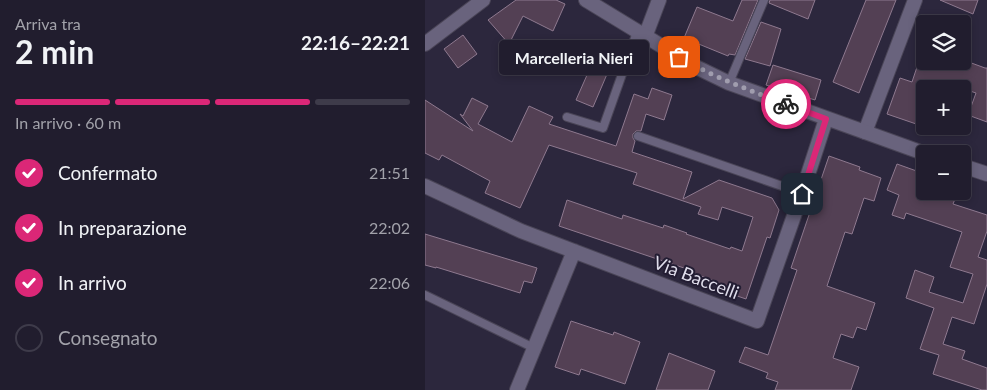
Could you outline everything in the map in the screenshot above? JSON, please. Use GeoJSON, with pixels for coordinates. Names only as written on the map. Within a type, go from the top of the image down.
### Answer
{"type":"FeatureCollection","features":[{"type":"Feature","properties":{"kind":"street"},"geometry":{"type":"LineString","coordinates":[[425,44],[483,0]]}},
{"type":"Feature","properties":{"kind":"street"},"geometry":{"type":"LineString","coordinates":[[586,0],[696,67],[729,83],[916,150]]}},
{"type":"Feature","properties":{"kind":"street"},"geometry":{"type":"LineString","coordinates":[[641,35],[659,0]]}},
{"type":"Feature","properties":{"kind":"street"},"geometry":{"type":"LineString","coordinates":[[865,132],[915,0]]}},
{"type":"Feature","properties":{"kind":"street","name":"Via Baccelli"},"geometry":{"type":"LineString","coordinates":[[425,186],[485,216],[521,231],[757,321],[802,194],[826,119]]}},
{"type":"Feature","properties":{"kind":"street"},"geometry":{"type":"LineString","coordinates":[[971,169],[987,174]]}},
{"type":"Feature","properties":{"kind":"street"},"geometry":{"type":"LineString","coordinates":[[517,390],[574,251]]}},
{"type":"Feature","properties":{"kind":"lane"},"geometry":{"type":"LineString","coordinates":[[729,83],[764,0]]}},
{"type":"Feature","properties":{"kind":"lane"},"geometry":{"type":"LineString","coordinates":[[567,118],[603,128],[641,35]]}},
{"type":"Feature","properties":{"kind":"lane"},"geometry":{"type":"LineString","coordinates":[[638,136],[802,194]]}},
{"type":"Feature","properties":{"kind":"lane"},"geometry":{"type":"LineString","coordinates":[[425,295],[534,348]]}},
{"type":"Feature","properties":{"kind":"building"},"geometry":{"type":"Polygon","coordinates":[[[516,0],[556,0],[565,4],[553,31],[523,16],[509,44],[488,20],[516,0]]]}},
{"type":"Feature","properties":{"kind":"building"},"geometry":{"type":"Polygon","coordinates":[[[742,0],[758,0],[735,55],[729,54],[728,56],[684,38],[697,7],[733,21],[742,0]]]}},
{"type":"Feature","properties":{"kind":"building"},"geometry":{"type":"Polygon","coordinates":[[[770,0],[815,0],[808,19],[769,3],[770,0]]]}},
{"type":"Feature","properties":{"kind":"building"},"geometry":{"type":"Polygon","coordinates":[[[866,0],[896,0],[859,93],[833,82],[866,0]]]}},
{"type":"Feature","properties":{"kind":"building"},"geometry":{"type":"Polygon","coordinates":[[[940,0],[978,0],[973,14],[940,0]]]}},
{"type":"Feature","properties":{"kind":"building"},"geometry":{"type":"Polygon","coordinates":[[[761,22],[781,29],[770,66],[745,59],[761,22]]]}},
{"type":"Feature","properties":{"kind":"building"},"geometry":{"type":"Polygon","coordinates":[[[463,35],[477,54],[458,68],[444,49],[463,35]]]}},
{"type":"Feature","properties":{"kind":"building"},"geometry":{"type":"Polygon","coordinates":[[[602,41],[619,46],[593,107],[576,100],[602,41]]]}},
{"type":"Feature","properties":{"kind":"building"},"geometry":{"type":"Polygon","coordinates":[[[971,63],[987,68],[987,122],[971,116],[971,107],[976,93],[971,91],[971,80],[916,80],[916,124],[887,114],[900,78],[912,82],[916,70],[971,70],[971,63]]]}},
{"type":"Feature","properties":{"kind":"building"},"geometry":{"type":"Polygon","coordinates":[[[773,65],[821,80],[815,100],[766,85],[773,65]]]}},
{"type":"Feature","properties":{"kind":"building"},"geometry":{"type":"Polygon","coordinates":[[[652,88],[672,95],[664,120],[646,114],[641,131],[636,131],[633,134],[635,141],[632,152],[692,172],[683,199],[719,180],[772,198],[779,210],[770,238],[767,237],[746,299],[717,289],[719,283],[687,269],[559,226],[567,200],[622,219],[623,215],[663,228],[664,225],[730,249],[731,247],[742,251],[753,217],[722,207],[718,220],[698,214],[701,207],[633,184],[637,173],[549,145],[520,208],[485,193],[490,181],[442,155],[439,160],[425,153],[425,100],[473,131],[460,114],[463,116],[472,98],[488,106],[478,124],[512,142],[529,106],[553,117],[549,124],[616,146],[634,94],[648,99],[652,88]]]}},
{"type":"Feature","properties":{"kind":"building"},"geometry":{"type":"Polygon","coordinates":[[[829,156],[860,167],[859,170],[881,178],[874,201],[864,198],[852,234],[845,232],[827,286],[875,303],[866,330],[857,327],[853,338],[841,334],[833,358],[859,367],[851,390],[775,390],[778,382],[766,378],[768,373],[739,362],[745,347],[768,355],[797,270],[791,268],[829,156]]]}},
{"type":"Feature","properties":{"kind":"building"},"geometry":{"type":"Polygon","coordinates":[[[897,164],[916,171],[916,200],[955,200],[953,204],[987,215],[987,231],[978,257],[987,260],[987,284],[974,324],[952,317],[943,344],[965,351],[962,359],[987,368],[987,390],[933,374],[939,355],[920,349],[934,308],[906,298],[915,270],[934,277],[929,292],[963,303],[973,274],[950,267],[962,232],[906,213],[904,219],[892,215],[899,195],[887,190],[897,164]]]}},
{"type":"Feature","properties":{"kind":"building"},"geometry":{"type":"Polygon","coordinates":[[[425,234],[537,268],[532,283],[524,281],[520,293],[425,265],[425,234]]]}},
{"type":"Feature","properties":{"kind":"building"},"geometry":{"type":"Polygon","coordinates":[[[571,321],[613,335],[614,332],[640,342],[625,384],[581,369],[579,375],[555,367],[571,321]]]}},
{"type":"Feature","properties":{"kind":"building"},"geometry":{"type":"Polygon","coordinates":[[[669,353],[715,371],[708,390],[656,390],[669,353]]]}},
{"type":"Feature","properties":{"kind":"way so far"},"geometry":{"type":"LineString","coordinates":[[679,57],[729,83],[786,104]]}},
{"type":"Feature","properties":{"kind":"place","name":"Marcelleria Nieri"},"geometry":{"type":"Point","coordinates":[679,57]}},
{"type":"Feature","properties":{"kind":"route"},"geometry":{"type":"LineString","coordinates":[[786,104],[826,119],[802,194]]}}]}
